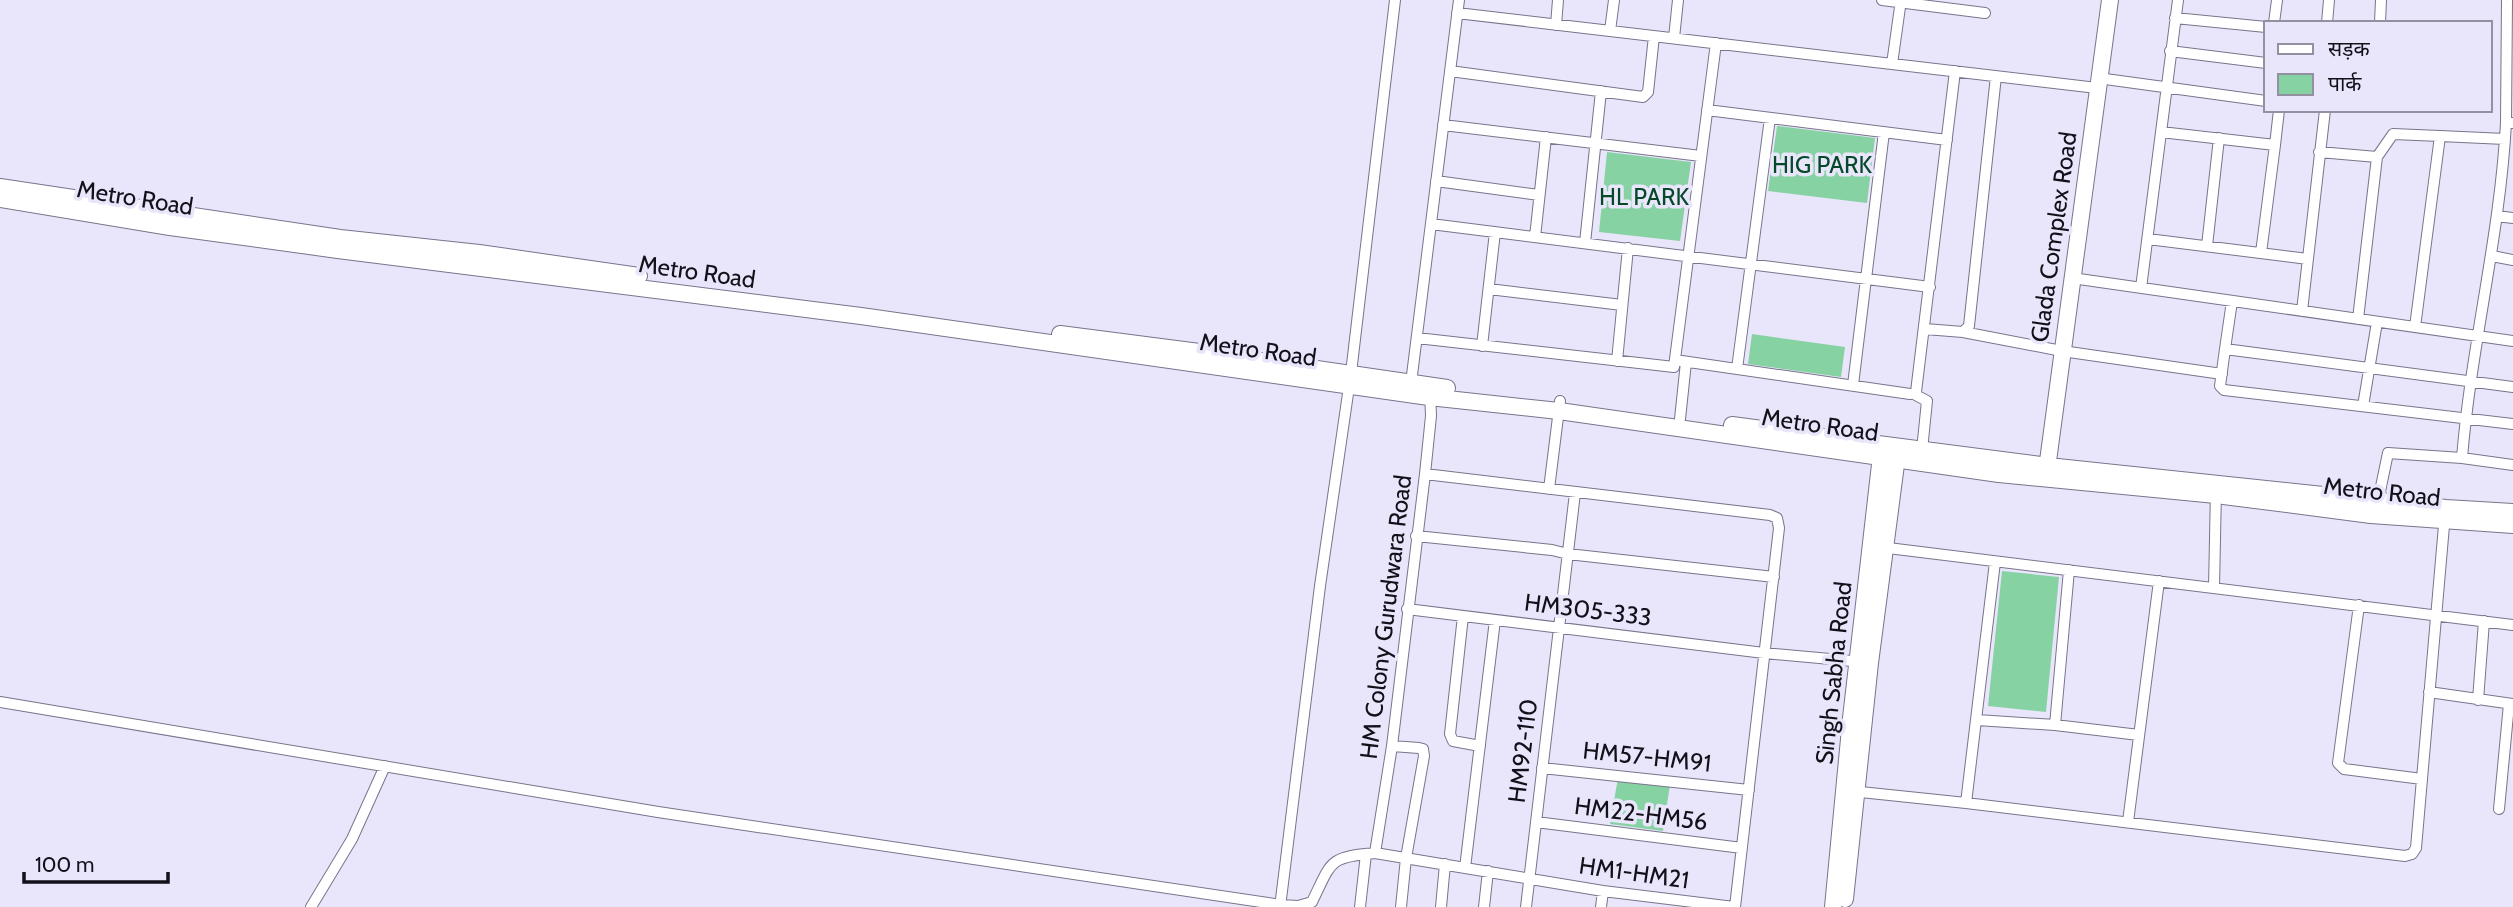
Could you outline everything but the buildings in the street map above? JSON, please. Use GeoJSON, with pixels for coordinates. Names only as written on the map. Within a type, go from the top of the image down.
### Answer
{"type":"FeatureCollection","features":[{"type":"Feature","properties":{"kind":"street"},"geometry":{"type":"LineString","coordinates":[[1281,906],[1319,599],[1350,379],[1395,0]]}},
{"type":"Feature","properties":{"kind":"street"},"geometry":{"type":"LineString","coordinates":[[1412,383],[1459,0]]}},
{"type":"Feature","properties":{"kind":"street"},"geometry":{"type":"LineString","coordinates":[[1556,25],[1558,0]]}},
{"type":"Feature","properties":{"kind":"street"},"geometry":{"type":"LineString","coordinates":[[1610,31],[1614,0]]}},
{"type":"Feature","properties":{"kind":"street"},"geometry":{"type":"LineString","coordinates":[[1674,38],[1678,0]]}},
{"type":"Feature","properties":{"kind":"street"},"geometry":{"type":"LineString","coordinates":[[1882,0],[1985,13]]}},
{"type":"Feature","properties":{"kind":"street","name":"Glada Complex Road"},"geometry":{"type":"LineString","coordinates":[[2047,473],[2110,0]]}},
{"type":"Feature","properties":{"kind":"street"},"geometry":{"type":"LineString","coordinates":[[2141,288],[2178,0]]}},
{"type":"Feature","properties":{"kind":"street"},"geometry":{"type":"LineString","coordinates":[[2274,21],[2277,0]]}},
{"type":"Feature","properties":{"kind":"street"},"geometry":{"type":"LineString","coordinates":[[2327,21],[2329,0]]}},
{"type":"Feature","properties":{"kind":"street"},"geometry":{"type":"LineString","coordinates":[[2379,21],[2381,0]]}},
{"type":"Feature","properties":{"kind":"street"},"geometry":{"type":"LineString","coordinates":[[2462,458],[2497,216],[2507,179],[2505,139],[2510,123],[2507,0]]}},
{"type":"Feature","properties":{"kind":"street"},"geometry":{"type":"LineString","coordinates":[[1892,64],[1900,1]]}},
{"type":"Feature","properties":{"kind":"street"},"geometry":{"type":"LineString","coordinates":[[1457,13],[1996,76],[2166,87],[2264,100]]}},
{"type":"Feature","properties":{"kind":"street"},"geometry":{"type":"LineString","coordinates":[[2175,18],[2264,27]]}},
{"type":"Feature","properties":{"kind":"street"},"geometry":{"type":"LineString","coordinates":[[1450,71],[1647,96],[1654,36]]}},
{"type":"Feature","properties":{"kind":"street"},"geometry":{"type":"LineString","coordinates":[[1680,419],[1680,361],[1688,255],[1716,43]]}},
{"type":"Feature","properties":{"kind":"street"},"geometry":{"type":"LineString","coordinates":[[2170,51],[2264,63]]}},
{"type":"Feature","properties":{"kind":"street"},"geometry":{"type":"LineString","coordinates":[[1914,394],[1925,329],[1955,71]]}},
{"type":"Feature","properties":{"kind":"street"},"geometry":{"type":"LineString","coordinates":[[1963,332],[1969,326],[1996,76]]}},
{"type":"Feature","properties":{"kind":"street"},"geometry":{"type":"LineString","coordinates":[[1585,243],[1601,91]]}},
{"type":"Feature","properties":{"kind":"street"},"geometry":{"type":"LineString","coordinates":[[1707,110],[1947,140]]}},
{"type":"Feature","properties":{"kind":"street"},"geometry":{"type":"LineString","coordinates":[[2261,253],[2279,112]]}},
{"type":"Feature","properties":{"kind":"street"},"geometry":{"type":"LineString","coordinates":[[2302,311],[2325,112]]}},
{"type":"Feature","properties":{"kind":"street"},"geometry":{"type":"LineString","coordinates":[[1737,369],[1770,118]]}},
{"type":"Feature","properties":{"kind":"street"},"geometry":{"type":"LineString","coordinates":[[1443,125],[1701,156]]}},
{"type":"Feature","properties":{"kind":"street"},"geometry":{"type":"LineString","coordinates":[[1853,385],[1884,132]]}},
{"type":"Feature","properties":{"kind":"street"},"geometry":{"type":"LineString","coordinates":[[2161,132],[2275,145]]}},
{"type":"Feature","properties":{"kind":"street"},"geometry":{"type":"LineString","coordinates":[[2358,319],[2377,157],[2393,134],[2505,139]]}},
{"type":"Feature","properties":{"kind":"street"},"geometry":{"type":"LineString","coordinates":[[2415,327],[2440,136]]}},
{"type":"Feature","properties":{"kind":"street"},"geometry":{"type":"LineString","coordinates":[[1535,237],[1546,137]]}},
{"type":"Feature","properties":{"kind":"street"},"geometry":{"type":"LineString","coordinates":[[2207,246],[2219,138]]}},
{"type":"Feature","properties":{"kind":"street"},"geometry":{"type":"LineString","coordinates":[[2319,152],[2377,157]]}},
{"type":"Feature","properties":{"kind":"street"},"geometry":{"type":"LineString","coordinates":[[1436,181],[1539,195]]}},
{"type":"Feature","properties":{"kind":"street","name":"Metro Road"},"geometry":{"type":"LineString","coordinates":[[0,187],[340,238],[479,253],[1430,391],[1680,419],[1889,451],[1922,450],[2047,473]]}},
{"type":"Feature","properties":{"kind":"street","name":"Metro Road"},"geometry":{"type":"LineString","coordinates":[[0,199],[312,247],[1350,379],[1412,383],[1430,391]]}},
{"type":"Feature","properties":{"kind":"street"},"geometry":{"type":"LineString","coordinates":[[2497,216],[2513,218]]}},
{"type":"Feature","properties":{"kind":"street"},"geometry":{"type":"LineString","coordinates":[[1431,224],[1930,287]]}},
{"type":"Feature","properties":{"kind":"street"},"geometry":{"type":"LineString","coordinates":[[1482,346],[1495,232]]}},
{"type":"Feature","properties":{"kind":"street"},"geometry":{"type":"LineString","coordinates":[[2148,239],[2308,258]]}},
{"type":"Feature","properties":{"kind":"street"},"geometry":{"type":"LineString","coordinates":[[1616,361],[1628,248]]}},
{"type":"Feature","properties":{"kind":"street"},"geometry":{"type":"LineString","coordinates":[[2492,256],[2513,260]]}},
{"type":"Feature","properties":{"kind":"street"},"geometry":{"type":"LineString","coordinates":[[2072,278],[2513,341]]}},
{"type":"Feature","properties":{"kind":"street"},"geometry":{"type":"LineString","coordinates":[[1489,289],[1622,305]]}},
{"type":"Feature","properties":{"kind":"street"},"geometry":{"type":"LineString","coordinates":[[2232,301],[2220,386],[2224,390],[2513,424]]}},
{"type":"Feature","properties":{"kind":"street"},"geometry":{"type":"LineString","coordinates":[[2363,406],[2377,323]]}},
{"type":"Feature","properties":{"kind":"street"},"geometry":{"type":"LineString","coordinates":[[1925,329],[1963,332],[2062,351],[2222,374]]}},
{"type":"Feature","properties":{"kind":"street"},"geometry":{"type":"LineString","coordinates":[[1417,338],[1674,367],[1680,361]]}},
{"type":"Feature","properties":{"kind":"street"},"geometry":{"type":"LineString","coordinates":[[2225,349],[2513,387]]}},
{"type":"Feature","properties":{"kind":"street"},"geometry":{"type":"LineString","coordinates":[[1680,361],[1914,394],[1927,401],[1922,450]]}},
{"type":"Feature","properties":{"kind":"street","name":"HM Colony Gurudwara Road"},"geometry":{"type":"LineString","coordinates":[[1360,907],[1392,746],[1425,474],[1431,416],[1430,391]]}},
{"type":"Feature","properties":{"kind":"street"},"geometry":{"type":"LineString","coordinates":[[1549,489],[1560,406]]}},
{"type":"Feature","properties":{"kind":"street","name":"Metro Road"},"geometry":{"type":"LineString","coordinates":[[1560,406],[2047,473],[2378,501],[2513,525]]}},
{"type":"Feature","properties":{"kind":"street","name":"Singh Sabha Road"},"geometry":{"type":"LineString","coordinates":[[1844,907],[1851,791],[1889,451]]}},
{"type":"Feature","properties":{"kind":"street"},"geometry":{"type":"LineString","coordinates":[[2378,501],[2388,453],[2513,465]]}},
{"type":"Feature","properties":{"kind":"street"},"geometry":{"type":"LineString","coordinates":[[1425,474],[1775,516],[1779,528],[1774,577],[1735,907]]}},
{"type":"Feature","properties":{"kind":"street"},"geometry":{"type":"LineString","coordinates":[[2214,588],[2216,489]]}},
{"type":"Feature","properties":{"kind":"street","name":"Metro Road"},"geometry":{"type":"LineString","coordinates":[[2216,489],[2371,515],[2513,512]]}},
{"type":"Feature","properties":{"kind":"street","name":"HM92-110"},"geometry":{"type":"LineString","coordinates":[[1526,907],[1575,493]]}},
{"type":"Feature","properties":{"kind":"street"},"geometry":{"type":"LineString","coordinates":[[1851,791],[2405,856],[2412,854],[2416,848],[2445,515]]}},
{"type":"Feature","properties":{"kind":"street"},"geometry":{"type":"LineString","coordinates":[[1416,536],[1774,577]]}},
{"type":"Feature","properties":{"kind":"street"},"geometry":{"type":"LineString","coordinates":[[1877,547],[2513,625]]}},
{"type":"Feature","properties":{"kind":"street"},"geometry":{"type":"LineString","coordinates":[[1966,803],[1995,562]]}},
{"type":"Feature","properties":{"kind":"street"},"geometry":{"type":"LineString","coordinates":[[2055,725],[2069,570]]}},
{"type":"Feature","properties":{"kind":"street"},"geometry":{"type":"LineString","coordinates":[[2128,822],[2159,581]]}},
{"type":"Feature","properties":{"kind":"street"},"geometry":{"type":"LineString","coordinates":[[2359,605],[2339,763],[2344,769],[2422,779]]}},
{"type":"Feature","properties":{"kind":"street","name":"HM305-333"},"geometry":{"type":"LineString","coordinates":[[1407,609],[1764,653],[1864,662]]}},
{"type":"Feature","properties":{"kind":"street"},"geometry":{"type":"LineString","coordinates":[[1463,616],[1450,734],[1453,741],[1480,746]]}},
{"type":"Feature","properties":{"kind":"street"},"geometry":{"type":"LineString","coordinates":[[1465,868],[1495,620]]}},
{"type":"Feature","properties":{"kind":"street"},"geometry":{"type":"LineString","coordinates":[[2478,700],[2484,621]]}},
{"type":"Feature","properties":{"kind":"street"},"geometry":{"type":"LineString","coordinates":[[2429,692],[2511,704],[2499,810]]}},
{"type":"Feature","properties":{"kind":"street"},"geometry":{"type":"LineString","coordinates":[[0,702],[658,812],[1281,906],[1313,904],[1332,864],[1341,857],[1371,854]]}},
{"type":"Feature","properties":{"kind":"street"},"geometry":{"type":"LineString","coordinates":[[1976,720],[2055,725],[2139,735]]}},
{"type":"Feature","properties":{"kind":"street"},"geometry":{"type":"LineString","coordinates":[[1392,746],[1419,748],[1424,752],[1406,858],[1401,907]]}},
{"type":"Feature","properties":{"kind":"street"},"geometry":{"type":"LineString","coordinates":[[311,907],[352,839],[385,766]]}},
{"type":"Feature","properties":{"kind":"street","name":"HM57-HM91"},"geometry":{"type":"LineString","coordinates":[[1542,768],[1749,790]]}},
{"type":"Feature","properties":{"kind":"street","name":"Singh Sabha Road"},"geometry":{"type":"LineString","coordinates":[[1833,907],[1851,791]]}},
{"type":"Feature","properties":{"kind":"street","name":"HM22-HM56"},"geometry":{"type":"LineString","coordinates":[[1536,822],[1742,848]]}},
{"type":"Feature","properties":{"kind":"street","name":"HM1-HM21"},"geometry":{"type":"LineString","coordinates":[[1371,854],[1603,891],[1632,901],[1735,907]]}},
{"type":"Feature","properties":{"kind":"street"},"geometry":{"type":"LineString","coordinates":[[1441,907],[1446,864]]}},
{"type":"Feature","properties":{"kind":"street"},"geometry":{"type":"LineString","coordinates":[[1484,907],[1488,872]]}},
{"type":"Feature","properties":{"kind":"street"},"geometry":{"type":"LineString","coordinates":[[1601,907],[1603,891]]}},
{"type":"Feature","properties":{"kind":"green space","name":"HIG PARK"},"geometry":{"type":"Polygon","coordinates":[[[1777,126],[1875,138],[1867,203],[1768,191],[1777,126]]]}},
{"type":"Feature","properties":{"kind":"green space","name":"HL PARK"},"geometry":{"type":"Polygon","coordinates":[[[1607,152],[1691,162],[1680,241],[1599,232],[1607,152]]]}},
{"type":"Feature","properties":{"kind":"green space"},"geometry":{"type":"Polygon","coordinates":[[[1752,334],[1845,347],[1841,377],[1748,364],[1752,334]]]}},
{"type":"Feature","properties":{"kind":"green space"},"geometry":{"type":"Polygon","coordinates":[[[2002,571],[2059,577],[2046,712],[1988,706],[2002,571]]]}},
{"type":"Feature","properties":{"kind":"green space"},"geometry":{"type":"Polygon","coordinates":[[[1618,778],[1670,785],[1663,831],[1610,824],[1618,778]]]}}]}
